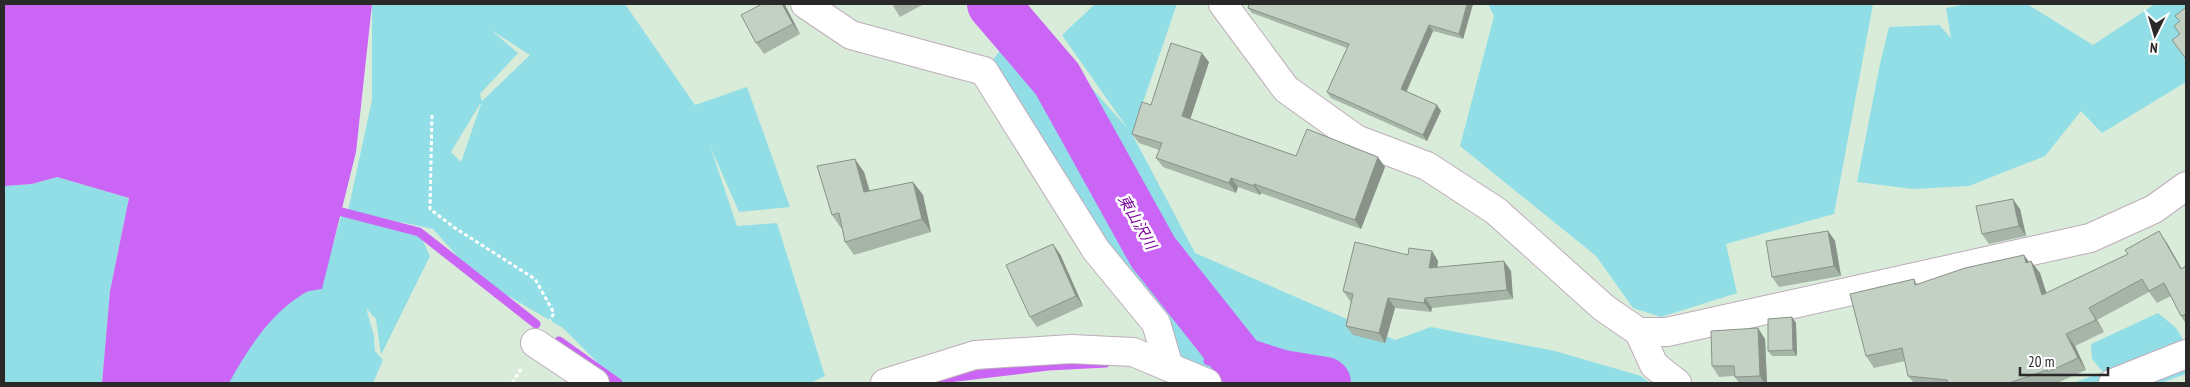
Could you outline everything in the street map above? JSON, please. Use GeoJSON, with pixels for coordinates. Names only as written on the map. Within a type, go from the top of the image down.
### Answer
{"type":"FeatureCollection","features":[{"type":"Feature","properties":{"kind":"street"},"geometry":{"type":"LineString","coordinates":[[805,4],[851,35],[984,71],[1096,250],[1156,324],[1169,367]]}},
{"type":"Feature","properties":{"kind":"street"},"geometry":{"type":"LineString","coordinates":[[1223,4],[1286,88],[1356,139],[1427,166],[1496,211],[1604,308],[1640,332],[1654,364],[1677,383]]}},
{"type":"Feature","properties":{"kind":"street"},"geometry":{"type":"LineString","coordinates":[[1640,332],[1666,332],[2090,238],[2154,208],[2186,186]]}},
{"type":"Feature","properties":{"kind":"street"},"geometry":{"type":"LineString","coordinates":[[535,343],[594,383]]}},
{"type":"Feature","properties":{"kind":"street"},"geometry":{"type":"LineString","coordinates":[[885,383],[974,355],[1061,350],[1133,352],[1207,383]]}},
{"type":"Feature","properties":{"kind":"street"},"geometry":{"type":"LineString","coordinates":[[2113,383],[2186,354]]}},
{"type":"Feature","properties":{"kind":"path"},"geometry":{"type":"LineString","coordinates":[[432,115],[430,210],[535,279],[554,313],[535,343]]}},
{"type":"Feature","properties":{"kind":"shaded area"},"geometry":{"type":"Polygon","coordinates":[[[4,4],[372,4],[356,152],[322,289],[305,293],[291,302],[270,322],[260,334],[229,383],[102,383],[110,291],[129,198],[57,177],[32,184],[4,186],[4,4]]]}},
{"type":"Feature","properties":{"kind":"shaded area"},"geometry":{"type":"Polygon","coordinates":[[[372,4],[625,4],[695,105],[747,87],[790,207],[739,212],[710,146],[737,226],[777,223],[825,376],[810,383],[618,383],[563,328],[476,277],[433,229],[348,211],[372,100],[372,4]],[[491,30],[518,53],[480,94],[482,101],[530,55],[491,30]],[[481,104],[451,152],[461,162],[481,104]]]}},
{"type":"Feature","properties":{"kind":"shaded area"},"geometry":{"type":"Polygon","coordinates":[[[1095,4],[1177,4],[1132,134],[1195,253],[1395,340],[1431,327],[1555,351],[1641,376],[1650,383],[1207,383],[1169,367],[984,71],[1021,24],[1044,34],[1128,129],[1062,35],[1095,4]]]}},
{"type":"Feature","properties":{"kind":"shaded area"},"geometry":{"type":"Polygon","coordinates":[[[1488,4],[1873,4],[1834,214],[1726,244],[1737,293],[1661,317],[1633,308],[1596,256],[1460,146],[1494,16],[1488,4]]]}},
{"type":"Feature","properties":{"kind":"shaded area"},"geometry":{"type":"Polygon","coordinates":[[[1968,4],[2027,4],[2093,45],[2155,4],[2186,4],[2186,82],[2102,133],[2081,111],[2045,156],[1969,186],[1913,189],[1857,182],[1889,27],[1939,25],[1951,38],[1946,8],[1968,4]]]}},
{"type":"Feature","properties":{"kind":"shaded area"},"geometry":{"type":"Polygon","coordinates":[[[57,177],[129,198],[110,291],[102,383],[4,383],[4,186],[32,184],[57,177]]]}},
{"type":"Feature","properties":{"kind":"shaded area"},"geometry":{"type":"Polygon","coordinates":[[[342,212],[419,232],[430,256],[381,355],[376,319],[366,308],[374,336],[375,351],[383,360],[373,383],[207,383],[334,242],[342,212]]]}},
{"type":"Feature","properties":{"kind":"shaded area"},"geometry":{"type":"Polygon","coordinates":[[[2158,313],[2176,328],[2184,341],[2186,341],[2186,374],[2160,383],[2073,383],[2103,372],[2092,359],[2091,344],[2158,313]]]}},
{"type":"Feature","properties":{"kind":"building"},"geometry":{"type":"Polygon","coordinates":[[[762,4],[782,4],[793,24],[756,43],[741,15],[762,4]]]}},
{"type":"Feature","properties":{"kind":"building"},"geometry":{"type":"Polygon","coordinates":[[[1249,4],[1467,4],[1459,34],[1429,25],[1401,89],[1437,105],[1423,135],[1327,92],[1349,44],[1248,8],[1249,4]]]}},
{"type":"Feature","properties":{"kind":"building"},"geometry":{"type":"Polygon","coordinates":[[[2186,7],[2186,59],[2172,40],[2180,34],[2174,26],[2180,21],[2175,16],[2186,7]]]}},
{"type":"Feature","properties":{"kind":"building"},"geometry":{"type":"Polygon","coordinates":[[[1171,43],[1202,53],[1182,116],[1296,156],[1307,129],[1378,157],[1355,220],[1254,184],[1254,186],[1231,178],[1229,183],[1156,158],[1162,143],[1132,134],[1142,102],[1151,105],[1171,43]]]}},
{"type":"Feature","properties":{"kind":"building"},"geometry":{"type":"Polygon","coordinates":[[[855,159],[864,192],[913,182],[922,219],[845,242],[839,213],[832,215],[817,166],[855,159]]]}},
{"type":"Feature","properties":{"kind":"building"},"geometry":{"type":"Polygon","coordinates":[[[2013,199],[2019,226],[1982,234],[1976,206],[2013,199]]]}},
{"type":"Feature","properties":{"kind":"building"},"geometry":{"type":"Polygon","coordinates":[[[1828,231],[1834,266],[1772,277],[1766,241],[1828,231]]]}},
{"type":"Feature","properties":{"kind":"building"},"geometry":{"type":"Polygon","coordinates":[[[2159,231],[2181,269],[2186,266],[2186,314],[2181,316],[2164,283],[2149,291],[2142,279],[2089,308],[2096,320],[2066,334],[2078,358],[2048,372],[2047,370],[2009,383],[1948,383],[1947,380],[1908,376],[1902,348],[1866,356],[1850,294],[1914,279],[1915,285],[1965,268],[2024,255],[2026,263],[2031,261],[2042,295],[2128,254],[2125,250],[2159,231]]]}},
{"type":"Feature","properties":{"kind":"building"},"geometry":{"type":"Polygon","coordinates":[[[1355,242],[1408,255],[1409,248],[1432,251],[1429,268],[1504,261],[1507,290],[1425,298],[1424,303],[1388,298],[1379,333],[1346,326],[1353,294],[1343,291],[1355,242]]]}},
{"type":"Feature","properties":{"kind":"building"},"geometry":{"type":"Polygon","coordinates":[[[1053,244],[1076,296],[1030,317],[1006,265],[1053,244]]]}},
{"type":"Feature","properties":{"kind":"building"},"geometry":{"type":"Polygon","coordinates":[[[1792,317],[1793,350],[1768,351],[1768,319],[1792,317]]]}},
{"type":"Feature","properties":{"kind":"building"},"geometry":{"type":"Polygon","coordinates":[[[1758,328],[1760,376],[1735,377],[1734,366],[1712,366],[1711,331],[1758,328]]]}},
{"type":"Feature","properties":{"kind":"waterway","name":"東山沢川"},"geometry":{"type":"LineString","coordinates":[[993,4],[1057,79],[1153,252],[1241,363],[1282,376],[1325,383]]}},
{"type":"Feature","properties":{"kind":"waterway"},"geometry":{"type":"LineString","coordinates":[[342,212],[419,232],[536,324]]}},
{"type":"Feature","properties":{"kind":"waterway"},"geometry":{"type":"LineString","coordinates":[[559,341],[618,383]]}},
{"type":"Feature","properties":{"kind":"waterway"},"geometry":{"type":"LineString","coordinates":[[1208,361],[1241,363]]}},
{"type":"Feature","properties":{"kind":"waterway"},"geometry":{"type":"LineString","coordinates":[[940,379],[1048,366],[1106,363]]}}]}
